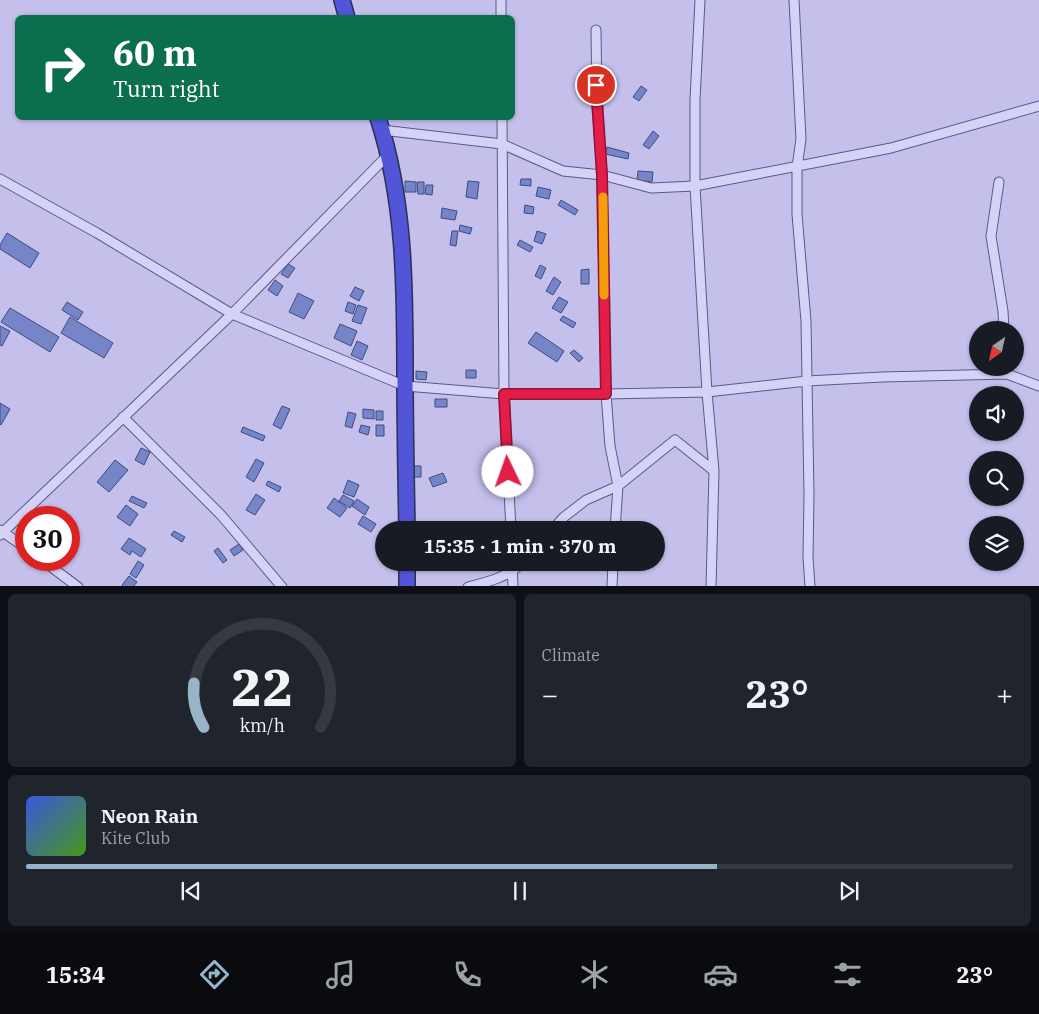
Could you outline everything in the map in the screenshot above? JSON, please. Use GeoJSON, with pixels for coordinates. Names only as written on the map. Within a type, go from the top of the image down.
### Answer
{"type":"FeatureCollection","features":[{"type":"Feature","properties":{"kind":"highway"},"geometry":{"type":"LineString","coordinates":[[342,0],[346,15]]}},
{"type":"Feature","properties":{"kind":"highway"},"geometry":{"type":"LineString","coordinates":[[380,124],[399,215],[405,281],[407,521]]}},
{"type":"Feature","properties":{"kind":"highway"},"geometry":{"type":"LineString","coordinates":[[407,571],[407,586]]}},
{"type":"Feature","properties":{"kind":"street"},"geometry":{"type":"LineString","coordinates":[[501,0],[501,15]]}},
{"type":"Feature","properties":{"kind":"street"},"geometry":{"type":"LineString","coordinates":[[700,0],[695,100],[695,186],[707,392],[714,471],[711,586]]}},
{"type":"Feature","properties":{"kind":"street"},"geometry":{"type":"LineString","coordinates":[[794,0],[801,139],[797,168],[797,214],[806,321],[809,495],[808,557],[810,586]]}},
{"type":"Feature","properties":{"kind":"street"},"geometry":{"type":"LineString","coordinates":[[596,30],[597,103],[602,175],[606,394],[610,446],[618,486],[616,521]]}},
{"type":"Feature","properties":{"kind":"street"},"geometry":{"type":"LineString","coordinates":[[380,124],[502,144],[563,171],[602,175],[651,188],[695,186],[797,168],[891,148],[1039,106]]}},
{"type":"Feature","properties":{"kind":"street"},"geometry":{"type":"LineString","coordinates":[[502,120],[504,394],[511,521]]}},
{"type":"Feature","properties":{"kind":"street"},"geometry":{"type":"LineString","coordinates":[[15,541],[1,532],[232,314],[388,155]]}},
{"type":"Feature","properties":{"kind":"street"},"geometry":{"type":"LineString","coordinates":[[0,179],[97,233],[232,314],[405,386],[504,394],[707,392],[807,381],[969,373]]}},
{"type":"Feature","properties":{"kind":"street"},"geometry":{"type":"LineString","coordinates":[[999,182],[991,236],[1004,321]]}},
{"type":"Feature","properties":{"kind":"street"},"geometry":{"type":"LineString","coordinates":[[1018,376],[1039,386]]}},
{"type":"Feature","properties":{"kind":"street"},"geometry":{"type":"LineString","coordinates":[[123,418],[221,515],[282,586]]}},
{"type":"Feature","properties":{"kind":"street"},"geometry":{"type":"LineString","coordinates":[[560,521],[586,500],[618,486],[674,440],[714,471]]}},
{"type":"Feature","properties":{"kind":"street"},"geometry":{"type":"LineString","coordinates":[[57,571],[78,586]]}},
{"type":"Feature","properties":{"kind":"street"},"geometry":{"type":"LineString","coordinates":[[468,586],[486,583],[506,571]]}},
{"type":"Feature","properties":{"kind":"street"},"geometry":{"type":"LineString","coordinates":[[513,571],[513,586]]}},
{"type":"Feature","properties":{"kind":"street"},"geometry":{"type":"LineString","coordinates":[[612,586],[613,571]]}},
{"type":"Feature","properties":{"kind":"building"},"geometry":{"type":"Polygon","coordinates":[[[641,86],[647,90],[639,101],[633,97],[641,86]]]}},
{"type":"Feature","properties":{"kind":"building"},"geometry":{"type":"Polygon","coordinates":[[[653,131],[659,136],[649,149],[643,145],[653,131]]]}},
{"type":"Feature","properties":{"kind":"building"},"geometry":{"type":"Polygon","coordinates":[[[607,147],[629,153],[628,159],[605,154],[607,147]]]}},
{"type":"Feature","properties":{"kind":"building"},"geometry":{"type":"Polygon","coordinates":[[[638,171],[653,172],[652,182],[637,180],[638,171]]]}},
{"type":"Feature","properties":{"kind":"building"},"geometry":{"type":"Polygon","coordinates":[[[521,179],[531,179],[531,186],[520,185],[521,179]]]}},
{"type":"Feature","properties":{"kind":"building"},"geometry":{"type":"Polygon","coordinates":[[[405,181],[416,182],[416,192],[405,192],[405,181]]]}},
{"type":"Feature","properties":{"kind":"building"},"geometry":{"type":"Polygon","coordinates":[[[468,181],[479,182],[477,199],[466,197],[468,181]]]}},
{"type":"Feature","properties":{"kind":"building"},"geometry":{"type":"Polygon","coordinates":[[[417,182],[424,182],[424,194],[418,194],[417,182]]]}},
{"type":"Feature","properties":{"kind":"building"},"geometry":{"type":"Polygon","coordinates":[[[426,185],[433,185],[432,195],[425,194],[426,185]]]}},
{"type":"Feature","properties":{"kind":"building"},"geometry":{"type":"Polygon","coordinates":[[[538,187],[551,190],[549,199],[536,196],[538,187]]]}},
{"type":"Feature","properties":{"kind":"building"},"geometry":{"type":"Polygon","coordinates":[[[561,200],[578,210],[575,215],[558,205],[561,200]]]}},
{"type":"Feature","properties":{"kind":"building"},"geometry":{"type":"Polygon","coordinates":[[[525,205],[534,207],[533,214],[524,213],[525,205]]]}},
{"type":"Feature","properties":{"kind":"building"},"geometry":{"type":"Polygon","coordinates":[[[442,208],[457,211],[455,220],[441,218],[442,208]]]}},
{"type":"Feature","properties":{"kind":"building"},"geometry":{"type":"Polygon","coordinates":[[[460,225],[472,228],[470,234],[459,231],[460,225]]]}},
{"type":"Feature","properties":{"kind":"building"},"geometry":{"type":"Polygon","coordinates":[[[452,231],[458,231],[456,246],[450,245],[452,231]]]}},
{"type":"Feature","properties":{"kind":"building"},"geometry":{"type":"Polygon","coordinates":[[[537,231],[546,234],[542,244],[534,241],[537,231]]]}},
{"type":"Feature","properties":{"kind":"building"},"geometry":{"type":"Polygon","coordinates":[[[7,233],[39,253],[30,268],[0,249],[0,245],[7,233]]]}},
{"type":"Feature","properties":{"kind":"building"},"geometry":{"type":"Polygon","coordinates":[[[520,240],[533,247],[530,252],[517,245],[520,240]]]}},
{"type":"Feature","properties":{"kind":"building"},"geometry":{"type":"Polygon","coordinates":[[[288,264],[295,268],[288,278],[281,274],[288,264]]]}},
{"type":"Feature","properties":{"kind":"building"},"geometry":{"type":"Polygon","coordinates":[[[540,265],[546,268],[541,279],[535,276],[540,265]]]}},
{"type":"Feature","properties":{"kind":"building"},"geometry":{"type":"Polygon","coordinates":[[[589,269],[589,284],[581,284],[581,270],[589,269]]]}},
{"type":"Feature","properties":{"kind":"building"},"geometry":{"type":"Polygon","coordinates":[[[554,277],[561,282],[553,295],[546,291],[554,277]]]}},
{"type":"Feature","properties":{"kind":"building"},"geometry":{"type":"Polygon","coordinates":[[[275,280],[283,286],[277,296],[268,290],[275,280]]]}},
{"type":"Feature","properties":{"kind":"building"},"geometry":{"type":"Polygon","coordinates":[[[355,287],[364,291],[359,301],[350,296],[355,287]]]}},
{"type":"Feature","properties":{"kind":"building"},"geometry":{"type":"Polygon","coordinates":[[[298,293],[314,301],[304,319],[289,312],[298,293]]]}},
{"type":"Feature","properties":{"kind":"building"},"geometry":{"type":"Polygon","coordinates":[[[559,297],[568,302],[561,313],[552,308],[559,297]]]}},
{"type":"Feature","properties":{"kind":"building"},"geometry":{"type":"Polygon","coordinates":[[[67,302],[83,312],[78,320],[62,310],[67,302]]]}},
{"type":"Feature","properties":{"kind":"building"},"geometry":{"type":"Polygon","coordinates":[[[348,302],[356,305],[353,314],[345,311],[348,302]]]}},
{"type":"Feature","properties":{"kind":"building"},"geometry":{"type":"Polygon","coordinates":[[[358,305],[367,308],[361,324],[352,321],[358,305]]]}},
{"type":"Feature","properties":{"kind":"building"},"geometry":{"type":"Polygon","coordinates":[[[10,308],[59,337],[50,352],[1,322],[10,308]]]}},
{"type":"Feature","properties":{"kind":"building"},"geometry":{"type":"Polygon","coordinates":[[[563,316],[576,323],[573,328],[560,320],[563,316]]]}},
{"type":"Feature","properties":{"kind":"building"},"geometry":{"type":"Polygon","coordinates":[[[70,317],[113,343],[104,358],[61,333],[70,317]]]}},
{"type":"Feature","properties":{"kind":"building"},"geometry":{"type":"Polygon","coordinates":[[[340,324],[357,331],[351,346],[334,338],[340,324]]]}},
{"type":"Feature","properties":{"kind":"building"},"geometry":{"type":"Polygon","coordinates":[[[0,326],[10,331],[2,346],[0,345],[0,326]]]}},
{"type":"Feature","properties":{"kind":"building"},"geometry":{"type":"Polygon","coordinates":[[[536,332],[564,351],[557,362],[528,343],[536,332]]]}},
{"type":"Feature","properties":{"kind":"building"},"geometry":{"type":"Polygon","coordinates":[[[357,341],[368,346],[362,360],[351,355],[357,341]]]}},
{"type":"Feature","properties":{"kind":"building"},"geometry":{"type":"Polygon","coordinates":[[[574,350],[583,358],[579,362],[570,353],[574,350]]]}},
{"type":"Feature","properties":{"kind":"building"},"geometry":{"type":"Polygon","coordinates":[[[466,370],[476,370],[476,378],[466,378],[466,370]]]}},
{"type":"Feature","properties":{"kind":"building"},"geometry":{"type":"Polygon","coordinates":[[[416,371],[427,372],[426,380],[416,379],[416,371]]]}},
{"type":"Feature","properties":{"kind":"building"},"geometry":{"type":"Polygon","coordinates":[[[435,399],[447,399],[447,407],[435,407],[435,399]]]}},
{"type":"Feature","properties":{"kind":"building"},"geometry":{"type":"Polygon","coordinates":[[[0,403],[10,409],[1,425],[0,424],[0,403]]]}},
{"type":"Feature","properties":{"kind":"building"},"geometry":{"type":"Polygon","coordinates":[[[282,406],[290,409],[281,429],[273,425],[282,406]]]}},
{"type":"Feature","properties":{"kind":"building"},"geometry":{"type":"Polygon","coordinates":[[[363,409],[374,410],[374,419],[363,418],[363,409]]]}},
{"type":"Feature","properties":{"kind":"building"},"geometry":{"type":"Polygon","coordinates":[[[376,411],[383,411],[383,420],[376,420],[376,411]]]}},
{"type":"Feature","properties":{"kind":"building"},"geometry":{"type":"Polygon","coordinates":[[[348,412],[356,414],[352,428],[345,426],[348,412]]]}},
{"type":"Feature","properties":{"kind":"building"},"geometry":{"type":"Polygon","coordinates":[[[361,425],[370,427],[368,435],[359,432],[361,425]]]}},
{"type":"Feature","properties":{"kind":"building"},"geometry":{"type":"Polygon","coordinates":[[[376,425],[384,425],[384,436],[376,436],[376,425]]]}},
{"type":"Feature","properties":{"kind":"building"},"geometry":{"type":"Polygon","coordinates":[[[243,427],[265,436],[263,441],[241,432],[243,427]]]}},
{"type":"Feature","properties":{"kind":"building"},"geometry":{"type":"Polygon","coordinates":[[[141,448],[150,452],[144,465],[135,460],[141,448]]]}},
{"type":"Feature","properties":{"kind":"building"},"geometry":{"type":"Polygon","coordinates":[[[256,459],[264,463],[254,482],[246,477],[256,459]]]}},
{"type":"Feature","properties":{"kind":"building"},"geometry":{"type":"Polygon","coordinates":[[[115,460],[128,470],[109,492],[97,482],[115,460]]]}},
{"type":"Feature","properties":{"kind":"building"},"geometry":{"type":"Polygon","coordinates":[[[414,466],[421,466],[421,477],[414,477],[414,466]]]}},
{"type":"Feature","properties":{"kind":"building"},"geometry":{"type":"Polygon","coordinates":[[[443,473],[447,482],[433,487],[429,478],[443,473]]]}},
{"type":"Feature","properties":{"kind":"building"},"geometry":{"type":"Polygon","coordinates":[[[348,480],[359,485],[354,497],[343,493],[348,480]]]}},
{"type":"Feature","properties":{"kind":"building"},"geometry":{"type":"Polygon","coordinates":[[[268,481],[281,487],[279,492],[266,485],[268,481]]]}},
{"type":"Feature","properties":{"kind":"building"},"geometry":{"type":"Polygon","coordinates":[[[256,494],[265,500],[255,515],[246,510],[256,494]]]}},
{"type":"Feature","properties":{"kind":"building"},"geometry":{"type":"Polygon","coordinates":[[[343,495],[354,501],[350,508],[339,501],[343,495]]]}},
{"type":"Feature","properties":{"kind":"building"},"geometry":{"type":"Polygon","coordinates":[[[132,496],[147,503],[144,508],[129,501],[132,496]]]}},
{"type":"Feature","properties":{"kind":"building"},"geometry":{"type":"Polygon","coordinates":[[[334,498],[347,508],[340,517],[327,508],[334,498]]]}},
{"type":"Feature","properties":{"kind":"building"},"geometry":{"type":"Polygon","coordinates":[[[357,499],[369,507],[365,515],[352,506],[357,499]]]}},
{"type":"Feature","properties":{"kind":"building"},"geometry":{"type":"Polygon","coordinates":[[[126,505],[138,514],[130,526],[117,517],[126,505]]]}},
{"type":"Feature","properties":{"kind":"building"},"geometry":{"type":"Polygon","coordinates":[[[363,516],[375,523],[375,526],[371,532],[358,524],[363,516]]]}},
{"type":"Feature","properties":{"kind":"building"},"geometry":{"type":"Polygon","coordinates":[[[174,531],[185,537],[182,542],[171,535],[174,531]]]}},
{"type":"Feature","properties":{"kind":"building"},"geometry":{"type":"Polygon","coordinates":[[[129,538],[146,549],[141,557],[132,551],[130,555],[121,549],[129,538]]]}},
{"type":"Feature","properties":{"kind":"building"},"geometry":{"type":"Polygon","coordinates":[[[239,544],[243,550],[234,556],[230,550],[239,544]]]}},
{"type":"Feature","properties":{"kind":"building"},"geometry":{"type":"Polygon","coordinates":[[[218,548],[227,560],[223,563],[214,551],[218,548]]]}},
{"type":"Feature","properties":{"kind":"building"},"geometry":{"type":"Polygon","coordinates":[[[138,561],[144,565],[136,578],[130,574],[138,561]]]}},
{"type":"Feature","properties":{"kind":"building"},"geometry":{"type":"Polygon","coordinates":[[[129,576],[137,582],[134,586],[122,585],[129,576]]]}},
{"type":"Feature","properties":{"kind":"slow traffic"},"geometry":{"type":"LineString","coordinates":[[603,197],[604,295]]}},
{"type":"Feature","properties":{"kind":"route"},"geometry":{"type":"LineString","coordinates":[[508,472],[504,394],[606,394],[602,175],[596,85]]}}]}
